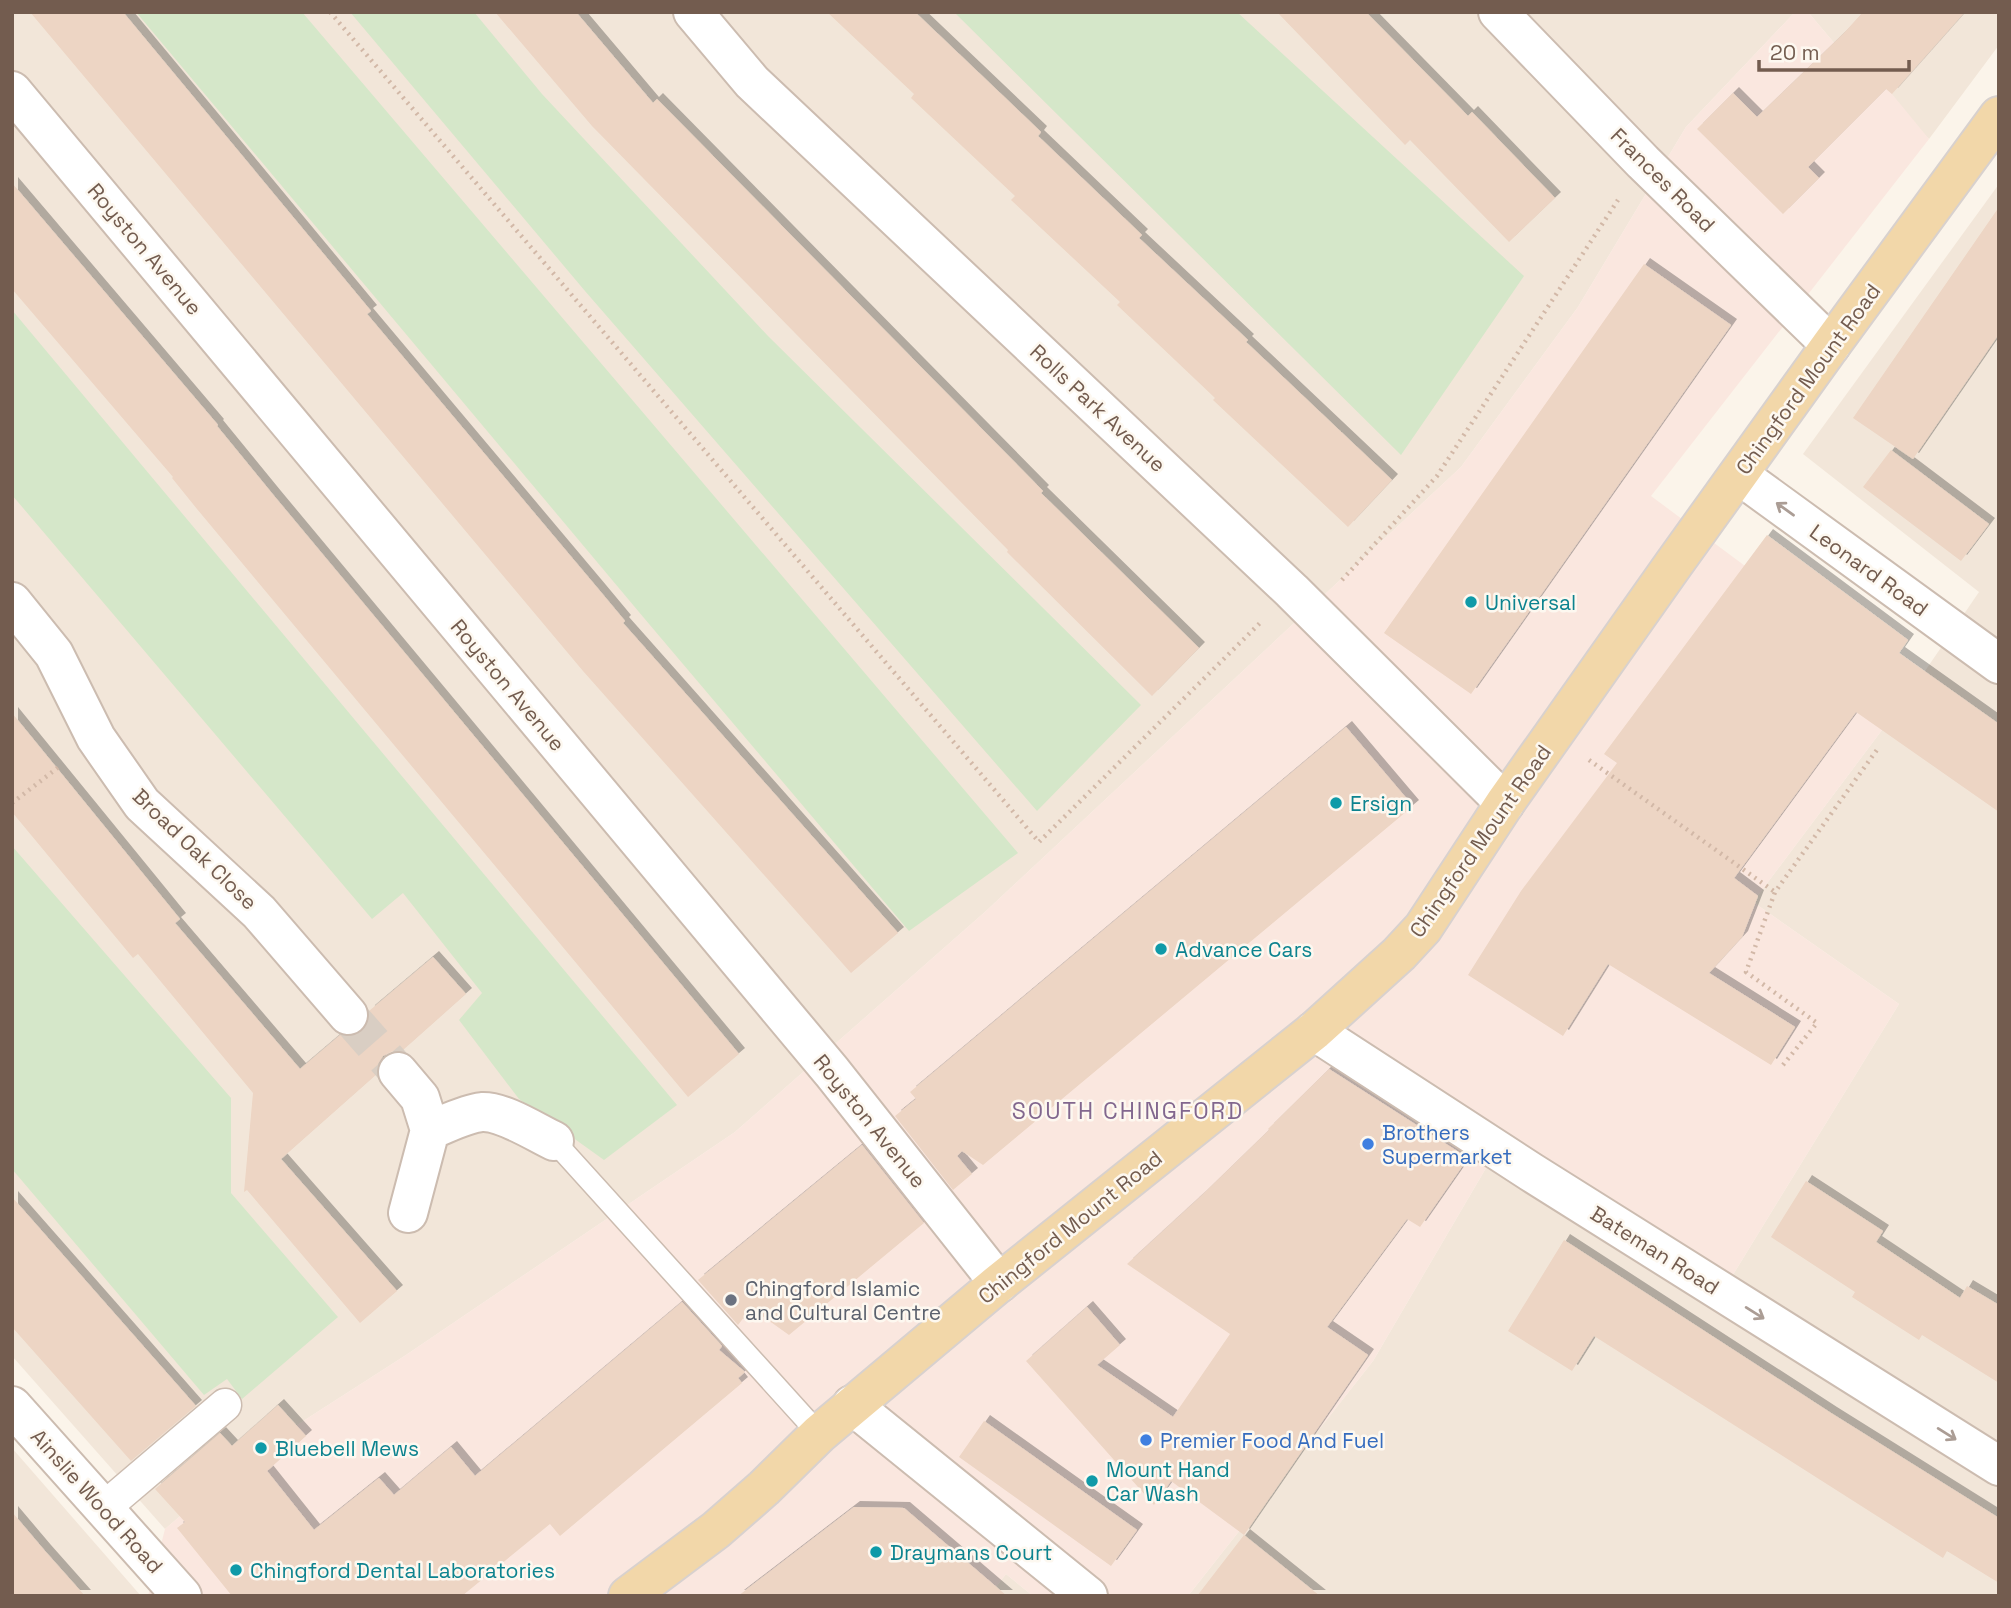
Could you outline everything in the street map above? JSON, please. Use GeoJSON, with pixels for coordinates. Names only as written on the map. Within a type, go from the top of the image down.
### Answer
{"type":"FeatureCollection","features":[{"type":"Feature","properties":{"kind":"main road","name":"Chingford Mount Road"},"geometry":{"type":"LineString","coordinates":[[628,1596],[716,1530],[852,1405],[999,1283],[1314,1031],[1399,954],[1423,928],[1505,803],[1673,565],[1999,116]]}},
{"type":"Feature","properties":{"kind":"street","name":"Rolls Park Avenue"},"geometry":{"type":"LineString","coordinates":[[693,12],[752,82],[1303,601],[1505,803]]}},
{"type":"Feature","properties":{"kind":"street","name":"Frances Road"},"geometry":{"type":"LineString","coordinates":[[1498,12],[1643,162],[1831,345]]}},
{"type":"Feature","properties":{"kind":"street","name":"Royston Avenue"},"geometry":{"type":"LineString","coordinates":[[12,91],[832,1072],[999,1283]]}},
{"type":"Feature","properties":{"kind":"street","name":"Leonard Road"},"geometry":{"type":"LineString","coordinates":[[1739,475],[1999,664]]}},
{"type":"Feature","properties":{"kind":"street","name":"Broad Oak Close"},"geometry":{"type":"LineString","coordinates":[[12,602],[54,654],[96,738],[142,804],[259,912],[348,1015]]}},
{"type":"Feature","properties":{"kind":"street","name":"Bateman Road"},"geometry":{"type":"LineString","coordinates":[[1314,1031],[1531,1172],[1999,1466]]}},
{"type":"Feature","properties":{"kind":"street"},"geometry":{"type":"LineString","coordinates":[[398,1072],[420,1098],[430,1130],[408,1213]]}},
{"type":"Feature","properties":{"kind":"street"},"geometry":{"type":"LineString","coordinates":[[430,1130],[484,1112],[499,1115],[554,1141]]}},
{"type":"Feature","properties":{"kind":"street"},"geometry":{"type":"LineString","coordinates":[[104,1508],[225,1405]]}},
{"type":"Feature","properties":{"kind":"street"},"geometry":{"type":"LineString","coordinates":[[852,1405],[1088,1596]]}},
{"type":"Feature","properties":{"kind":"street","name":"Ainslie Wood Road"},"geometry":{"type":"LineString","coordinates":[[12,1406],[182,1596]]}},
{"type":"Feature","properties":{"kind":"lane"},"geometry":{"type":"LineString","coordinates":[[554,1141],[818,1434]]}},
{"type":"Feature","properties":{"kind":"path"},"geometry":{"type":"LineString","coordinates":[[330,12],[1039,842],[1437,476],[1643,162]]}},
{"type":"Feature","properties":{"kind":"path"},"geometry":{"type":"LineString","coordinates":[[1555,733],[1774,892]]}},
{"type":"Feature","properties":{"kind":"path"},"geometry":{"type":"LineString","coordinates":[[12,803],[96,738]]}},
{"type":"Feature","properties":{"kind":"path"},"geometry":{"type":"LineString","coordinates":[[1783,1065],[1817,1023],[1746,972],[1774,892],[1879,747]]}},
{"type":"Feature","properties":{"kind":"shaded area"},"geometry":{"type":"Polygon","coordinates":[[[12,12],[1795,12],[1686,127],[1578,307],[1461,467],[986,911],[735,1132],[406,1355],[255,1452],[165,1529],[12,1356],[12,12]]]}},
{"type":"Feature","properties":{"kind":"shaded area"},"geometry":{"type":"Polygon","coordinates":[[[1795,12],[1808,12],[1835,44],[1892,94],[1929,139],[1651,496],[1912,690],[1753,902],[1899,1004],[1731,1278],[1486,1168],[1373,1361],[1188,1596],[1033,1596],[1006,1574],[989,1596],[148,1596],[165,1529],[255,1452],[406,1355],[735,1132],[986,911],[1461,467],[1578,307],[1686,127],[1795,12]]]}},
{"type":"Feature","properties":{"kind":"shaded area"},"geometry":{"type":"Polygon","coordinates":[[[1808,12],[1999,12],[1999,45],[1929,139],[1835,44],[1808,12]]]}},
{"type":"Feature","properties":{"kind":"shaded area"},"geometry":{"type":"Polygon","coordinates":[[[1999,184],[1999,1596],[1188,1596],[1373,1361],[1486,1168],[1731,1278],[1899,1004],[1753,902],[1912,690],[1979,592],[1803,454],[1999,184]]]}},
{"type":"Feature","properties":{"kind":"shaded area"},"geometry":{"type":"Polygon","coordinates":[[[12,1448],[141,1596],[12,1596],[12,1448]]]}},
{"type":"Feature","properties":{"kind":"shaded area"},"geometry":{"type":"Polygon","coordinates":[[[1006,1574],[1033,1596],[989,1596],[1006,1574]]]}},
{"type":"Feature","properties":{"kind":"green space"},"geometry":{"type":"Polygon","coordinates":[[[136,12],[302,12],[1018,853],[909,931],[136,12]]]}},
{"type":"Feature","properties":{"kind":"green space"},"geometry":{"type":"Polygon","coordinates":[[[350,12],[474,12],[542,94],[768,336],[1141,705],[1037,811],[585,291],[350,12]]]}},
{"type":"Feature","properties":{"kind":"green space"},"geometry":{"type":"Polygon","coordinates":[[[954,12],[1237,12],[1524,276],[1401,455],[954,12]]]}},
{"type":"Feature","properties":{"kind":"green space"},"geometry":{"type":"Polygon","coordinates":[[[12,310],[677,1105],[604,1160],[519,1099],[459,1020],[482,993],[403,893],[372,919],[12,495],[12,310]]]}},
{"type":"Feature","properties":{"kind":"green space"},"geometry":{"type":"Polygon","coordinates":[[[12,846],[231,1098],[231,1193],[338,1317],[242,1399],[227,1379],[204,1395],[12,1169],[12,846]]]}},
{"type":"Feature","properties":{"kind":"building"},"geometry":{"type":"Polygon","coordinates":[[[30,12],[123,12],[371,311],[367,314],[625,621],[623,623],[898,933],[851,973],[583,671],[30,12]]]}},
{"type":"Feature","properties":{"kind":"building"},"geometry":{"type":"Polygon","coordinates":[[[495,12],[576,12],[653,103],[657,99],[1043,491],[1041,493],[1199,648],[1152,696],[1007,552],[1008,550],[592,126],[495,12]]]}},
{"type":"Feature","properties":{"kind":"building"},"geometry":{"type":"Polygon","coordinates":[[[827,12],[915,12],[1041,132],[1038,136],[1142,235],[1139,238],[1392,480],[1348,527],[1213,400],[1215,398],[1117,305],[1120,302],[1011,200],[1015,196],[911,98],[914,94],[827,12]]]}},
{"type":"Feature","properties":{"kind":"building"},"geometry":{"type":"Polygon","coordinates":[[[1277,12],[1366,12],[1468,116],[1472,112],[1555,198],[1509,242],[1410,140],[1405,145],[1277,12]]]}},
{"type":"Feature","properties":{"kind":"building"},"geometry":{"type":"Polygon","coordinates":[[[1863,12],[1965,12],[1892,94],[1886,89],[1808,167],[1819,178],[1783,214],[1697,129],[1733,93],[1757,117],[1863,12]]]}},
{"type":"Feature","properties":{"kind":"building"},"geometry":{"type":"Polygon","coordinates":[[[12,183],[218,425],[739,1054],[688,1097],[173,477],[12,289],[12,183]]]}},
{"type":"Feature","properties":{"kind":"building"},"geometry":{"type":"Polygon","coordinates":[[[1999,207],[1999,334],[1913,459],[1853,418],[1999,207]]]}},
{"type":"Feature","properties":{"kind":"building"},"geometry":{"type":"Polygon","coordinates":[[[1644,264],[1731,325],[1471,694],[1384,633],[1644,264]]]}},
{"type":"Feature","properties":{"kind":"building"},"geometry":{"type":"Polygon","coordinates":[[[1891,450],[1989,524],[1961,561],[1863,487],[1891,450]]]}},
{"type":"Feature","properties":{"kind":"building"},"geometry":{"type":"Polygon","coordinates":[[[1767,535],[1908,640],[1899,653],[1999,724],[1999,812],[1856,712],[1734,878],[1758,896],[1742,937],[1709,973],[1795,1027],[1771,1065],[1608,964],[1563,1036],[1468,975],[1521,891],[1617,763],[1604,754],[1767,535]]]}},
{"type":"Feature","properties":{"kind":"building"},"geometry":{"type":"Polygon","coordinates":[[[12,713],[180,919],[175,923],[300,1069],[340,1035],[351,1037],[362,1032],[368,1023],[369,1011],[433,957],[466,994],[402,1051],[393,1051],[383,1056],[378,1064],[377,1074],[281,1159],[397,1291],[360,1323],[247,1190],[244,1192],[253,1093],[138,954],[133,958],[12,812],[12,713]]]}},
{"type":"Feature","properties":{"kind":"building"},"geometry":{"type":"Polygon","coordinates":[[[1346,727],[1413,806],[983,1165],[962,1151],[957,1156],[972,1174],[953,1190],[895,1116],[916,1099],[910,1092],[1346,727]]]}},
{"type":"Feature","properties":{"kind":"building"},"geometry":{"type":"Polygon","coordinates":[[[1329,1069],[1468,1158],[1420,1227],[1407,1219],[1327,1327],[1368,1355],[1244,1535],[1171,1481],[1154,1505],[1026,1361],[1087,1307],[1120,1345],[1097,1365],[1173,1417],[1230,1334],[1127,1264],[1201,1196],[1329,1069]]]}},
{"type":"Feature","properties":{"kind":"building"},"geometry":{"type":"Polygon","coordinates":[[[862,1145],[924,1223],[789,1335],[751,1308],[738,1325],[698,1280],[862,1145]]]}},
{"type":"Feature","properties":{"kind":"building"},"geometry":{"type":"Polygon","coordinates":[[[1806,1181],[1883,1231],[1876,1242],[1960,1298],[1967,1286],[1999,1305],[1999,1383],[1922,1335],[1919,1340],[1852,1297],[1855,1292],[1771,1237],[1806,1181]]]}},
{"type":"Feature","properties":{"kind":"building"},"geometry":{"type":"Polygon","coordinates":[[[12,1197],[196,1406],[131,1461],[12,1327],[12,1197]]]}},
{"type":"Feature","properties":{"kind":"building"},"geometry":{"type":"Polygon","coordinates":[[[1564,1240],[1999,1518],[1999,1583],[1947,1551],[1943,1558],[1594,1336],[1572,1371],[1508,1331],[1564,1240]]]}},
{"type":"Feature","properties":{"kind":"building"},"geometry":{"type":"Polygon","coordinates":[[[682,1302],[722,1346],[719,1350],[745,1372],[738,1378],[742,1383],[560,1536],[550,1524],[462,1596],[232,1596],[177,1528],[185,1522],[155,1489],[220,1433],[232,1446],[278,1405],[306,1436],[267,1471],[314,1530],[379,1478],[394,1495],[451,1447],[475,1476],[682,1302]]]}},
{"type":"Feature","properties":{"kind":"building"},"geometry":{"type":"Polygon","coordinates":[[[984,1421],[1137,1530],[1111,1566],[959,1457],[984,1421]]]}},
{"type":"Feature","properties":{"kind":"building","name":"Draymans Court"},"geometry":{"type":"Polygon","coordinates":[[[854,1507],[904,1508],[1007,1596],[738,1596],[854,1507]]]}},
{"type":"Feature","properties":{"kind":"building"},"geometry":{"type":"Polygon","coordinates":[[[12,1512],[45,1551],[85,1596],[12,1596],[12,1512]]]}},
{"type":"Feature","properties":{"kind":"building"},"geometry":{"type":"Polygon","coordinates":[[[1244,1535],[1320,1596],[1197,1596],[1244,1535]]]}},
{"type":"Feature","properties":{"kind":"tunnel"},"geometry":{"type":"LineString","coordinates":[[348,1015],[398,1072]]}},
{"type":"Feature","properties":{"kind":"place","name":"Universal"},"geometry":{"type":"Point","coordinates":[1471,602]}},
{"type":"Feature","properties":{"kind":"place","name":"Ersign"},"geometry":{"type":"Point","coordinates":[1336,803]}},
{"type":"Feature","properties":{"kind":"place","name":"Advance Cars"},"geometry":{"type":"Point","coordinates":[1161,949]}},
{"type":"Feature","properties":{"kind":"place","name":"Brothers Supermarket"},"geometry":{"type":"Point","coordinates":[1368,1144]}},
{"type":"Feature","properties":{"kind":"place","name":"Chingford Islamic and Cultural Centre"},"geometry":{"type":"Point","coordinates":[731,1300]}},
{"type":"Feature","properties":{"kind":"place","name":"Premier Food And Fuel"},"geometry":{"type":"Point","coordinates":[1146,1440]}},
{"type":"Feature","properties":{"kind":"place","name":"Bluebell Mews"},"geometry":{"type":"Point","coordinates":[261,1448]}},
{"type":"Feature","properties":{"kind":"place","name":"Mount Hand Car Wash"},"geometry":{"type":"Point","coordinates":[1092,1481]}},
{"type":"Feature","properties":{"kind":"place","name":"Draymans Court"},"geometry":{"type":"Point","coordinates":[876,1552]}},
{"type":"Feature","properties":{"kind":"place","name":"Chingford Dental Laboratories"},"geometry":{"type":"Point","coordinates":[236,1570]}},
{"type":"Feature","properties":{"kind":"district","name":"SOUTH CHINGFORD"},"geometry":{"type":"Point","coordinates":[1128,1111]}}]}
